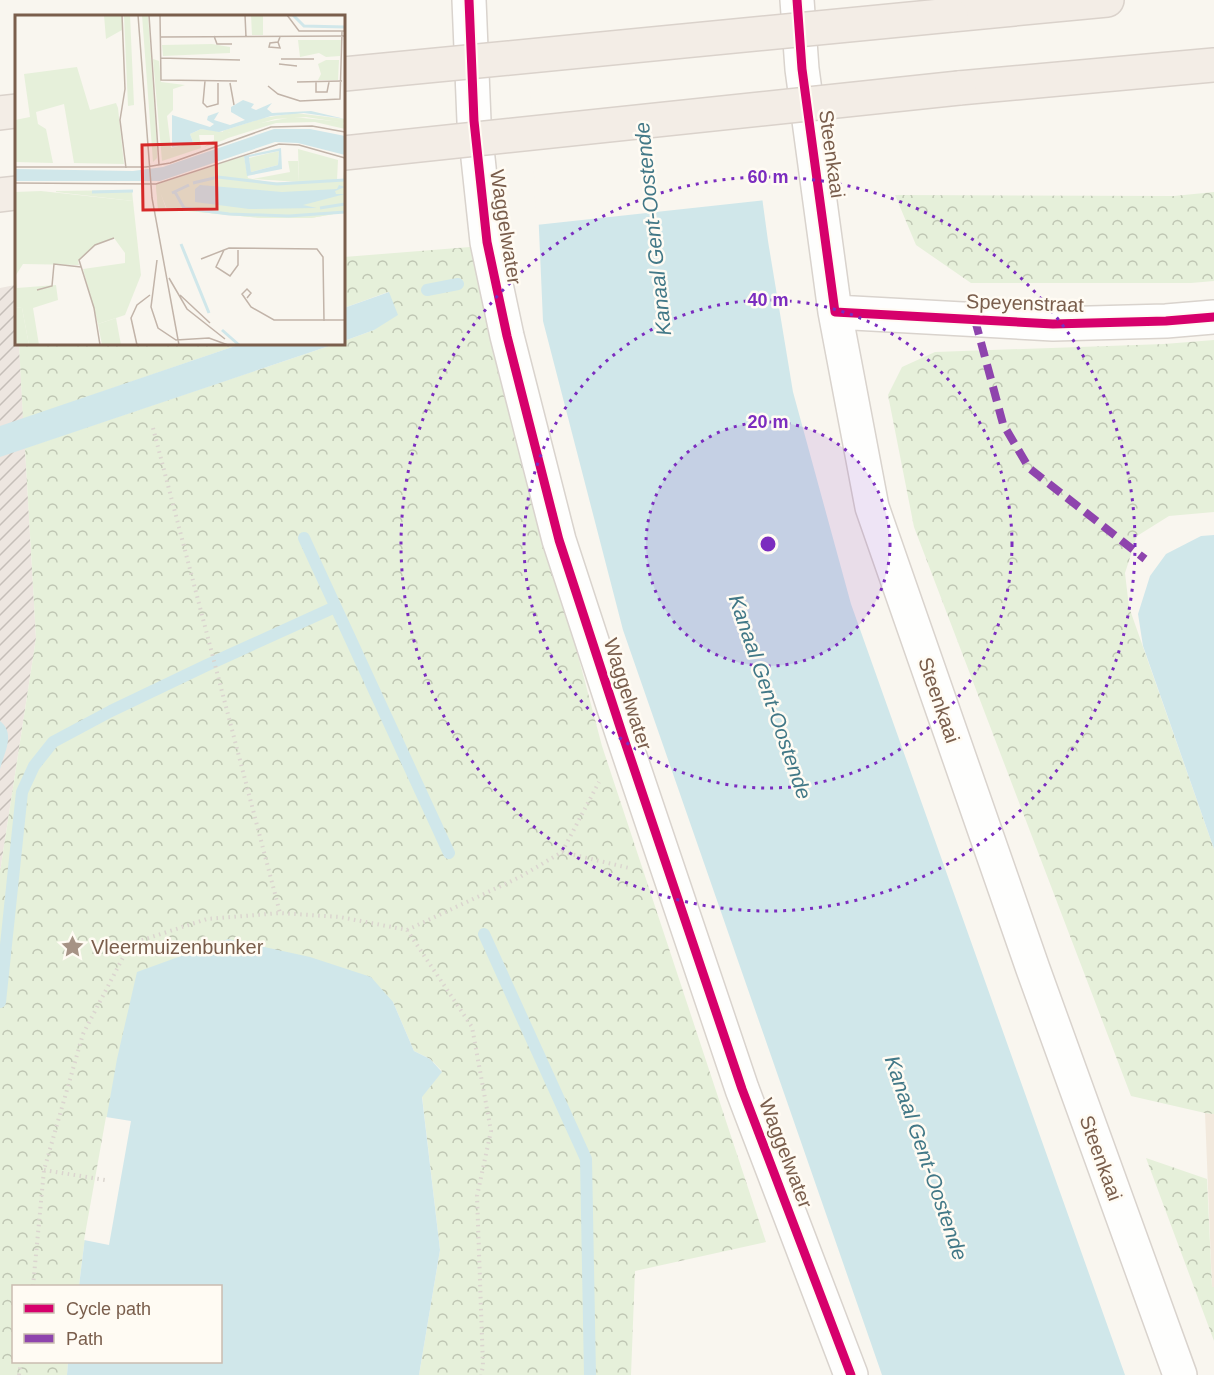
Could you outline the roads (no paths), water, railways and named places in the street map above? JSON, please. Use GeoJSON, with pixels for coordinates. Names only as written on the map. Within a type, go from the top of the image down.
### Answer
{"type":"FeatureCollection","features":[{"type":"Feature","properties":{"kind":"highway"},"geometry":{"type":"LineString","coordinates":[[345,74],[1107,0]]}},
{"type":"Feature","properties":{"kind":"highway"},"geometry":{"type":"LineString","coordinates":[[345,153],[959,88],[1214,65]]}},
{"type":"Feature","properties":{"kind":"highway"},"geometry":{"type":"LineString","coordinates":[[0,113],[15,111]]}},
{"type":"Feature","properties":{"kind":"highway"},"geometry":{"type":"LineString","coordinates":[[0,195],[15,192]]}},
{"type":"Feature","properties":{"kind":"street","name":"Waggelwater"},"geometry":{"type":"LineString","coordinates":[[469,0],[474,121],[487,242],[502,315],[559,540],[742,1089],[851,1375]]}},
{"type":"Feature","properties":{"kind":"street","name":"Steenkaai"},"geometry":{"type":"LineString","coordinates":[[797,0],[802,69],[835,312],[872,507],[1029,957],[1180,1375]]}},
{"type":"Feature","properties":{"kind":"street","name":"Speyenstraat"},"geometry":{"type":"LineString","coordinates":[[835,312],[1053,324],[1166,321],[1214,317]]}},
{"type":"Feature","properties":{"kind":"water","name":"Kanaal Gent-Oostende"},"geometry":{"type":"Polygon","coordinates":[[[745,72],[768,241],[793,392],[851,604],[1125,1375],[882,1375],[623,630],[543,321],[533,93],[745,72]]]}},
{"type":"Feature","properties":{"kind":"water"},"geometry":{"type":"Polygon","coordinates":[[[389,292],[398,315],[374,330],[345,341],[345,308],[389,292]]]}},
{"type":"Feature","properties":{"kind":"water"},"geometry":{"type":"Polygon","coordinates":[[[238,345],[332,345],[0,457],[0,426],[238,345]]]}},
{"type":"Feature","properties":{"kind":"water"},"geometry":{"type":"Polygon","coordinates":[[[1214,535],[1214,849],[1143,646],[1138,614],[1150,576],[1166,554],[1201,536],[1214,535]]]}},
{"type":"Feature","properties":{"kind":"water"},"geometry":{"type":"Polygon","coordinates":[[[0,721],[5,726],[8,744],[0,769],[0,721]]]}},
{"type":"Feature","properties":{"kind":"water"},"geometry":{"type":"Polygon","coordinates":[[[228,939],[310,957],[371,977],[393,1002],[414,1051],[430,1059],[442,1072],[422,1097],[440,1250],[419,1375],[67,1375],[68,1363],[222,1363],[222,1285],[79,1285],[84,1245],[117,1059],[137,972],[228,939]]]}},
{"type":"Feature","properties":{"kind":"waterway"},"geometry":{"type":"LineString","coordinates":[[427,290],[458,284]]}},
{"type":"Feature","properties":{"kind":"waterway"},"geometry":{"type":"LineString","coordinates":[[304,538],[449,853]]}},
{"type":"Feature","properties":{"kind":"waterway"},"geometry":{"type":"LineString","coordinates":[[0,1002],[22,792],[34,766],[53,742],[111,711],[335,607]]}},
{"type":"Feature","properties":{"kind":"waterway"},"geometry":{"type":"LineString","coordinates":[[484,934],[586,1159],[590,1375]]}},
{"type":"Feature","properties":{"kind":"place","name":"Vleermuizenbunker"},"geometry":{"type":"Point","coordinates":[73,947]}}]}
